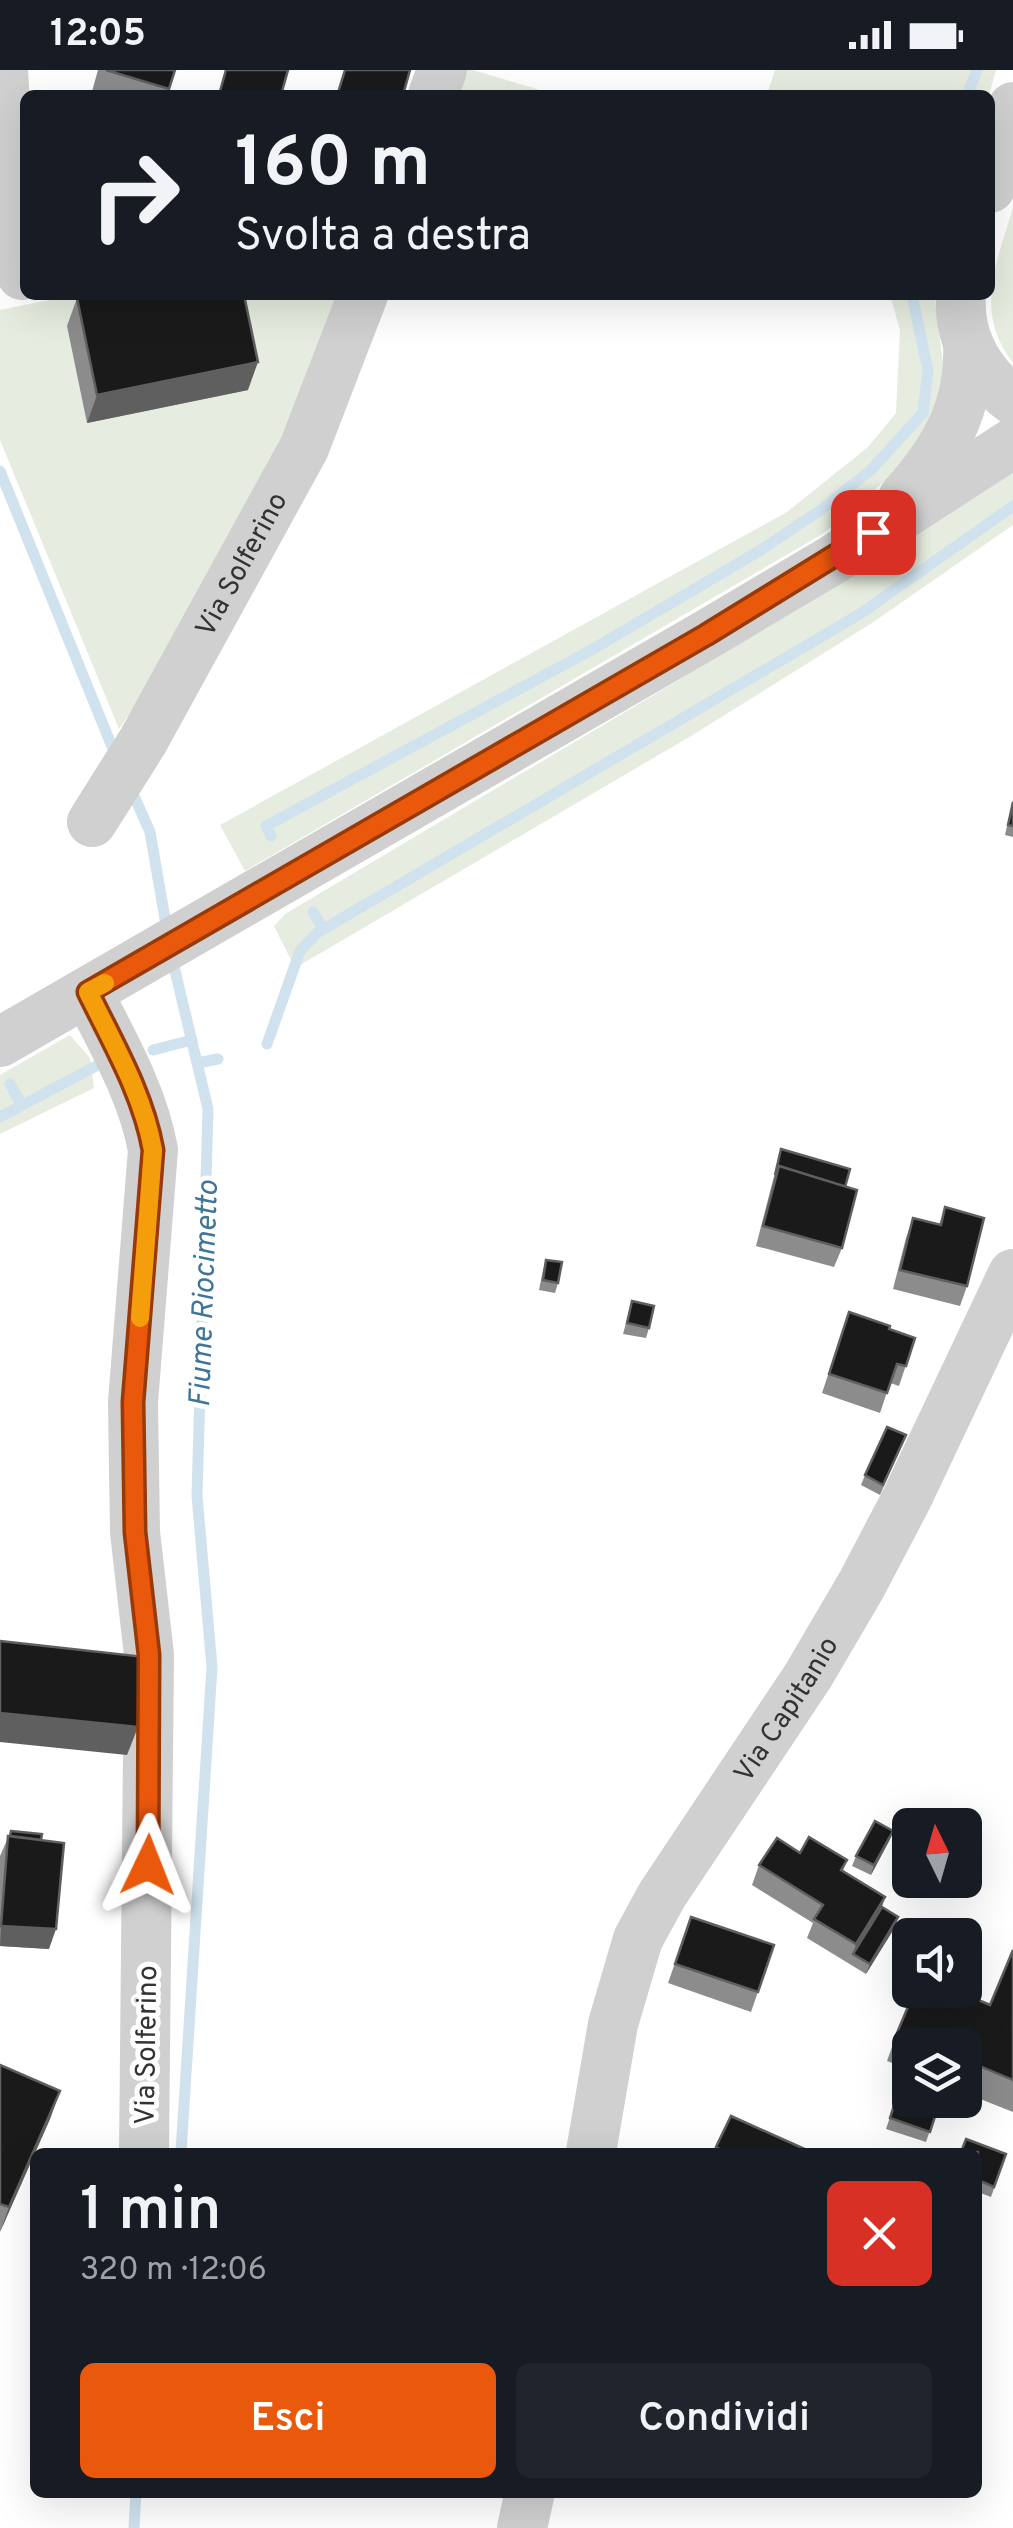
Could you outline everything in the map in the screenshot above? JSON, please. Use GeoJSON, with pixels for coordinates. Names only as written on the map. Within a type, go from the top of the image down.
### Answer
{"type":"FeatureCollection","features":[{"type":"Feature","properties":{"kind":"street"},"geometry":{"type":"LineString","coordinates":[[3,70],[16,276]]}},
{"type":"Feature","properties":{"kind":"street"},"geometry":{"type":"LineString","coordinates":[[995,165],[1003,127]]}},
{"type":"Feature","properties":{"kind":"street","name":"Via Solferino"},"geometry":{"type":"LineString","coordinates":[[92,822],[134,754],[304,448],[362,300]]}},
{"type":"Feature","properties":{"kind":"street"},"geometry":{"type":"LineString","coordinates":[[964,319],[981,368],[1013,400]]}},
{"type":"Feature","properties":{"kind":"street"},"geometry":{"type":"LineString","coordinates":[[873,532],[937,456],[952,428],[969,374],[964,319]]}},
{"type":"Feature","properties":{"kind":"street"},"geometry":{"type":"LineString","coordinates":[[0,1042],[706,635],[1013,442]]}},
{"type":"Feature","properties":{"kind":"street","name":"Via Solferino"},"geometry":{"type":"LineString","coordinates":[[88,992],[127,1071],[153,1150],[133,1402],[135,1532],[149,1655],[151,1755],[144,2148]]}},
{"type":"Feature","properties":{"kind":"street","name":"Via Capitanio"},"geometry":{"type":"LineString","coordinates":[[592,2148],[613,2024],[638,1939],[662,1896],[808,1676],[862,1584],[1013,1274]]}},
{"type":"Feature","properties":{"kind":"street"},"geometry":{"type":"LineString","coordinates":[[522,2528],[529,2498]]}},
{"type":"Feature","properties":{"kind":"shaded area"},"geometry":{"type":"Polygon","coordinates":[[[452,70],[473,70],[540,90],[444,90],[452,70]]]}},
{"type":"Feature","properties":{"kind":"shaded area"},"geometry":{"type":"Polygon","coordinates":[[[775,70],[996,70],[990,90],[769,90],[775,70]]]}},
{"type":"Feature","properties":{"kind":"shaded area"},"geometry":{"type":"Polygon","coordinates":[[[1013,207],[1013,363],[994,324],[991,305],[995,300],[995,267],[1013,207]]]}},
{"type":"Feature","properties":{"kind":"shaded area"},"geometry":{"type":"Polygon","coordinates":[[[49,300],[349,300],[199,610],[119,729],[0,440],[0,310],[49,300]]]}},
{"type":"Feature","properties":{"kind":"shaded area"},"geometry":{"type":"Polygon","coordinates":[[[891,300],[935,300],[946,385],[921,443],[885,481],[824,533],[245,871],[220,825],[787,512],[868,447],[896,413],[900,330],[891,300]]]}},
{"type":"Feature","properties":{"kind":"shaded area"},"geometry":{"type":"Polygon","coordinates":[[[1013,462],[1013,525],[872,623],[691,736],[295,968],[274,926],[285,914],[817,598],[1013,462]]]}},
{"type":"Feature","properties":{"kind":"shaded area"},"geometry":{"type":"Polygon","coordinates":[[[70,1035],[90,1058],[94,1088],[0,1134],[0,1075],[70,1035]]]}},
{"type":"Feature","properties":{"kind":"building"},"geometry":{"type":"Polygon","coordinates":[[[106,70],[175,70],[169,89],[106,70]]]}},
{"type":"Feature","properties":{"kind":"building"},"geometry":{"type":"Polygon","coordinates":[[[226,70],[288,70],[282,90],[220,90],[226,70]]]}},
{"type":"Feature","properties":{"kind":"building"},"geometry":{"type":"Polygon","coordinates":[[[345,70],[410,70],[404,90],[339,90],[345,70]]]}},
{"type":"Feature","properties":{"kind":"building"},"geometry":{"type":"Polygon","coordinates":[[[77,300],[245,300],[258,362],[97,395],[77,300]]]}},
{"type":"Feature","properties":{"kind":"building"},"geometry":{"type":"Polygon","coordinates":[[[781,1149],[850,1169],[845,1187],[779,1166],[775,1175],[781,1149]]]}},
{"type":"Feature","properties":{"kind":"building"},"geometry":{"type":"Polygon","coordinates":[[[779,1166],[857,1190],[842,1248],[763,1226],[779,1166]]]}},
{"type":"Feature","properties":{"kind":"building"},"geometry":{"type":"Polygon","coordinates":[[[945,1207],[984,1218],[967,1286],[900,1270],[913,1218],[941,1225],[945,1207]]]}},
{"type":"Feature","properties":{"kind":"building"},"geometry":{"type":"Polygon","coordinates":[[[546,1260],[562,1262],[558,1283],[543,1280],[546,1260]]]}},
{"type":"Feature","properties":{"kind":"building"},"geometry":{"type":"Polygon","coordinates":[[[632,1301],[654,1306],[649,1328],[627,1323],[632,1301]]]}},
{"type":"Feature","properties":{"kind":"building"},"geometry":{"type":"Polygon","coordinates":[[[849,1312],[915,1338],[906,1366],[897,1364],[887,1393],[829,1374],[849,1312]]]}},
{"type":"Feature","properties":{"kind":"building"},"geometry":{"type":"Polygon","coordinates":[[[887,1427],[906,1435],[883,1485],[865,1475],[887,1427]]]}},
{"type":"Feature","properties":{"kind":"building"},"geometry":{"type":"Polygon","coordinates":[[[0,1641],[145,1657],[138,1727],[0,1713],[0,1641]]]}},
{"type":"Feature","properties":{"kind":"building"},"geometry":{"type":"Polygon","coordinates":[[[875,1821],[892,1830],[874,1865],[856,1856],[875,1821]]]}},
{"type":"Feature","properties":{"kind":"building"},"geometry":{"type":"Polygon","coordinates":[[[11,1831],[42,1834],[41,1840],[10,1836],[11,1831]]]}},
{"type":"Feature","properties":{"kind":"building"},"geometry":{"type":"Polygon","coordinates":[[[8,1836],[64,1843],[56,1929],[1,1926],[8,1836]]]}},
{"type":"Feature","properties":{"kind":"building"},"geometry":{"type":"Polygon","coordinates":[[[809,1837],[847,1860],[841,1870],[885,1897],[856,1944],[814,1919],[823,1905],[759,1865],[777,1838],[800,1853],[809,1837]]]}},
{"type":"Feature","properties":{"kind":"building"},"geometry":{"type":"Polygon","coordinates":[[[882,1907],[898,1917],[892,1918],[892,1927],[870,1964],[853,1954],[882,1907]]]}},
{"type":"Feature","properties":{"kind":"building"},"geometry":{"type":"Polygon","coordinates":[[[691,1917],[774,1945],[758,1992],[675,1964],[691,1917]]]}},
{"type":"Feature","properties":{"kind":"building"},"geometry":{"type":"Polygon","coordinates":[[[1013,1950],[1013,2080],[982,2067],[982,2028],[899,2028],[907,2008],[982,2008],[982,2002],[990,2005],[1013,1950]]]}},
{"type":"Feature","properties":{"kind":"building"},"geometry":{"type":"Polygon","coordinates":[[[0,2065],[60,2091],[35,2148],[30,2148],[30,2159],[9,2207],[0,2204],[0,2065]]]}},
{"type":"Feature","properties":{"kind":"building"},"geometry":{"type":"Polygon","coordinates":[[[892,2112],[892,2118],[934,2118],[930,2132],[890,2118],[892,2112]]]}},
{"type":"Feature","properties":{"kind":"building"},"geometry":{"type":"Polygon","coordinates":[[[731,2116],[802,2148],[718,2148],[731,2116]]]}},
{"type":"Feature","properties":{"kind":"building"},"geometry":{"type":"Polygon","coordinates":[[[966,2139],[1006,2154],[994,2187],[982,2182],[982,2148],[963,2148],[966,2139]]]}},
{"type":"Feature","properties":{"kind":"waterway"},"geometry":{"type":"LineString","coordinates":[[969,90],[977,70]]}},
{"type":"Feature","properties":{"kind":"waterway"},"geometry":{"type":"LineString","coordinates":[[271,836],[266,826],[595,648],[764,548],[871,470],[923,413],[928,370],[913,300]]}},
{"type":"Feature","properties":{"kind":"waterway","name":"Fiume Riocimetto"},"geometry":{"type":"LineString","coordinates":[[0,471],[117,759]]}},
{"type":"Feature","properties":{"kind":"waterway"},"geometry":{"type":"LineString","coordinates":[[267,1044],[300,951],[317,933],[860,614],[1013,506]]}},
{"type":"Feature","properties":{"kind":"waterway","name":"Fiume Riocimetto"},"geometry":{"type":"LineString","coordinates":[[131,789],[150,832],[167,930]]}},
{"type":"Feature","properties":{"kind":"waterway"},"geometry":{"type":"LineString","coordinates":[[313,912],[323,929]]}},
{"type":"Feature","properties":{"kind":"waterway","name":"Fiume Riocimetto"},"geometry":{"type":"LineString","coordinates":[[172,958],[208,1109],[197,1496],[212,1667],[181,2148]]}},
{"type":"Feature","properties":{"kind":"waterway"},"geometry":{"type":"LineString","coordinates":[[153,1050],[192,1040]]}},
{"type":"Feature","properties":{"kind":"waterway"},"geometry":{"type":"LineString","coordinates":[[197,1063],[218,1059]]}},
{"type":"Feature","properties":{"kind":"waterway"},"geometry":{"type":"LineString","coordinates":[[0,1117],[98,1065]]}},
{"type":"Feature","properties":{"kind":"waterway"},"geometry":{"type":"LineString","coordinates":[[10,1084],[22,1105]]}},
{"type":"Feature","properties":{"kind":"waterway","name":"Fiume Riocimetto"},"geometry":{"type":"LineString","coordinates":[[134,2528],[136,2498]]}},
{"type":"Feature","properties":{"kind":"slow traffic"},"geometry":{"type":"LineString","coordinates":[[105,983],[88,992],[127,1071],[153,1150],[140,1318]]}},
{"type":"Feature","properties":{"kind":"route"},"geometry":{"type":"LineString","coordinates":[[148,1865],[149,1655],[135,1532],[133,1402],[153,1150],[127,1071],[88,992],[706,635],[873,532]]}}]}
